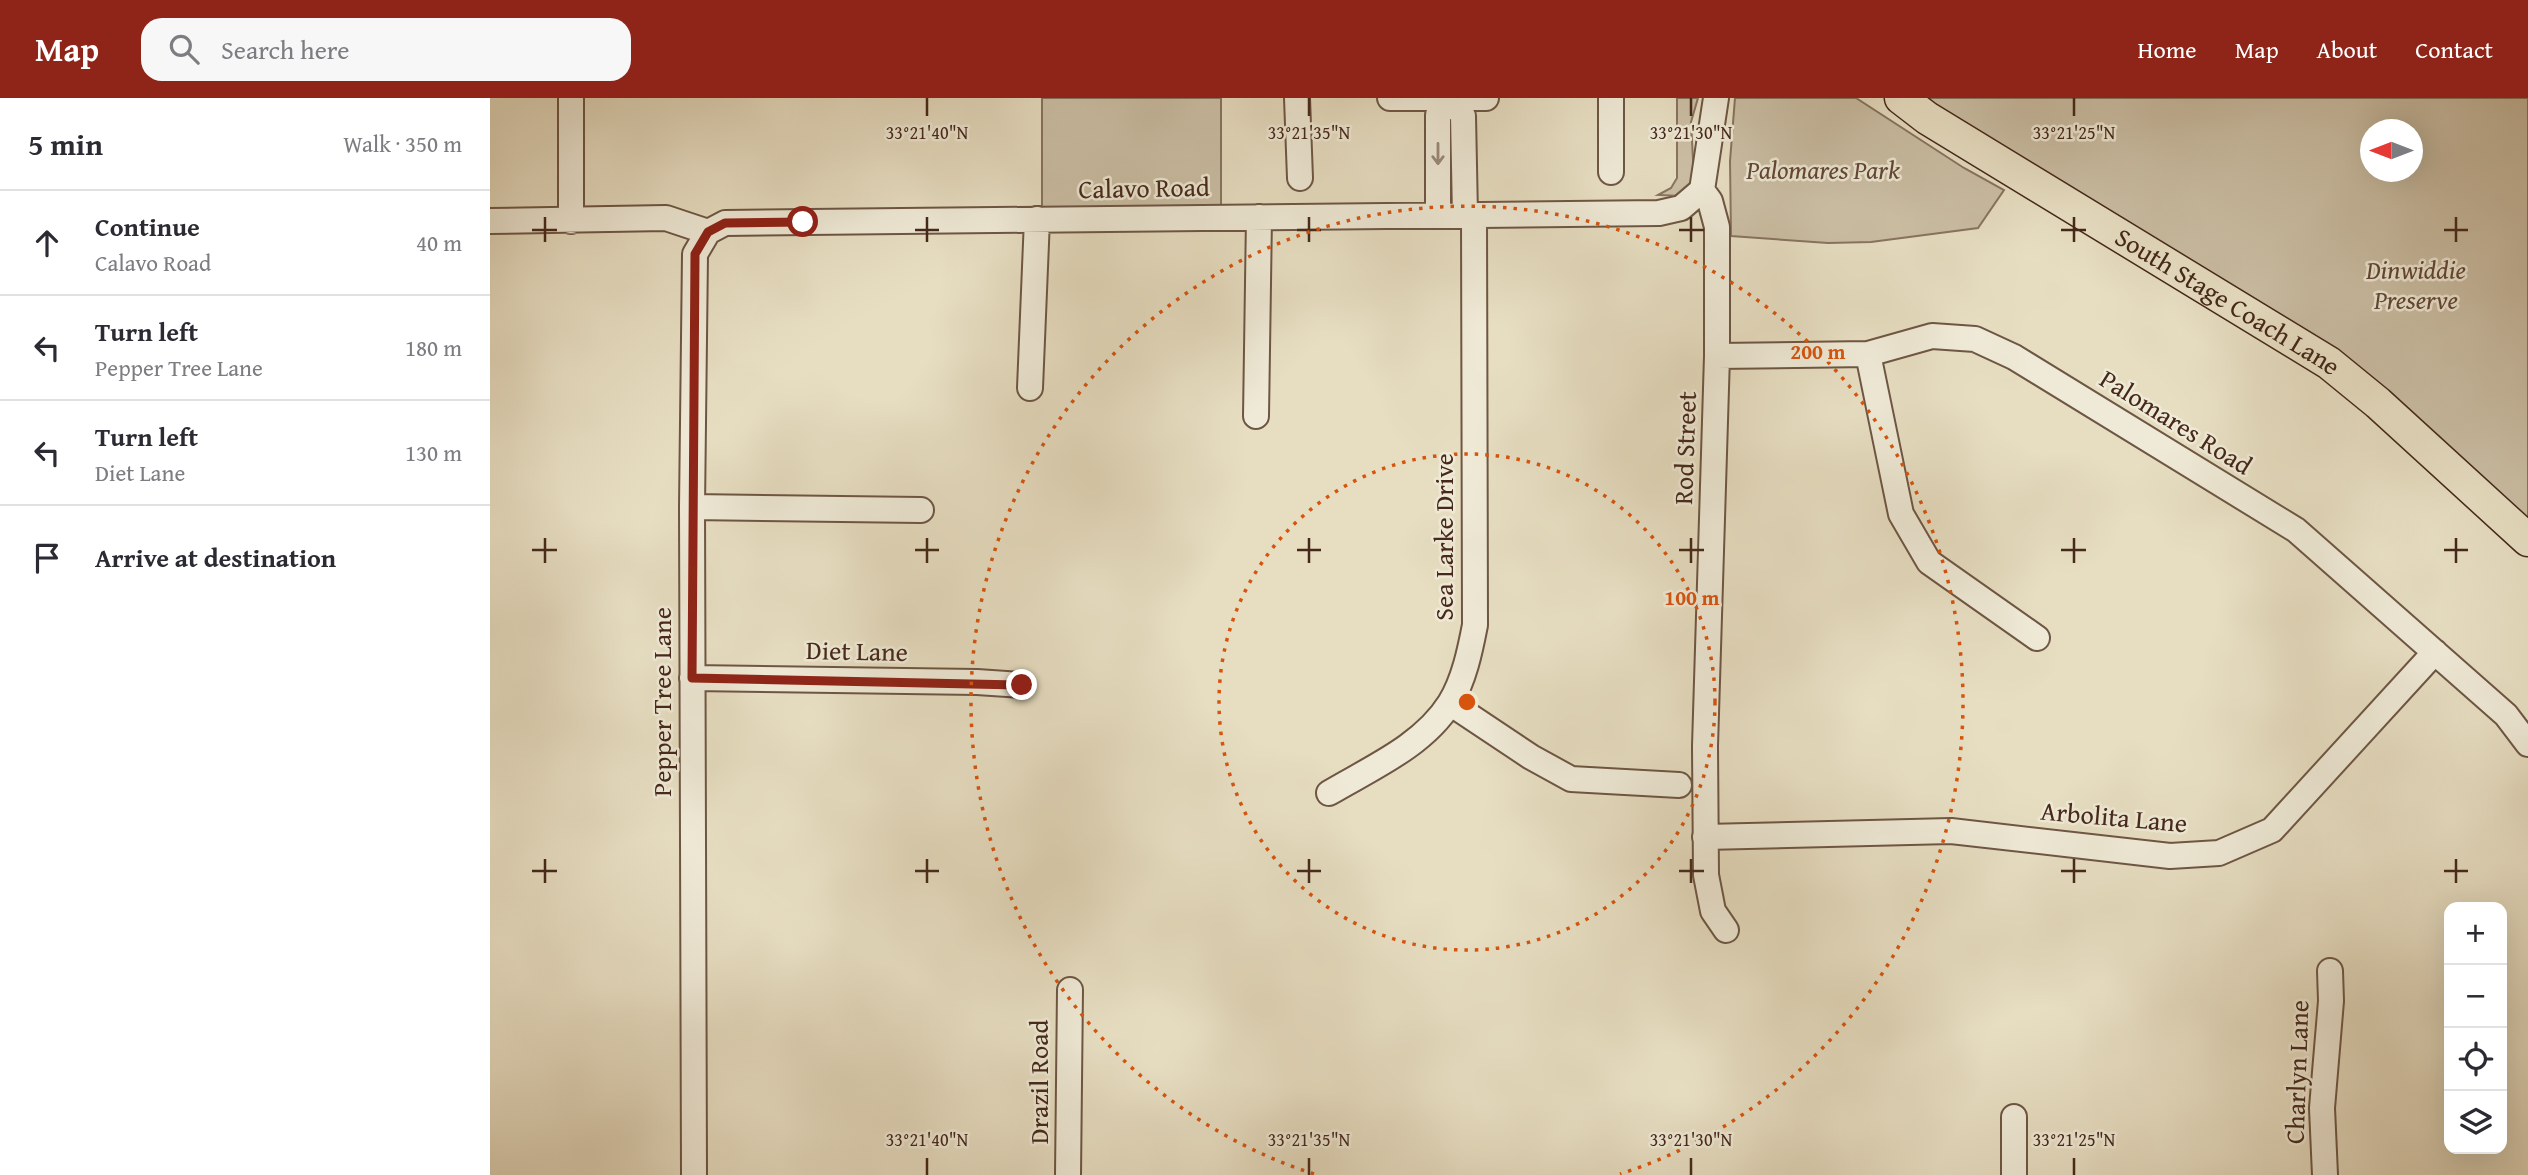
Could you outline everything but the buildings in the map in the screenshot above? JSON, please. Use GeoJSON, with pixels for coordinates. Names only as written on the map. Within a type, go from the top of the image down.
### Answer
{"type":"FeatureCollection","features":[{"type":"Feature","properties":{"kind":"main road","name":"South Stage Coach Lane"},"geometry":{"type":"LineString","coordinates":[[1901,98],[1927,118],[2329,363],[2378,403],[2528,540]]}},
{"type":"Feature","properties":{"kind":"street"},"geometry":{"type":"LineString","coordinates":[[571,98],[571,221]]}},
{"type":"Feature","properties":{"kind":"street"},"geometry":{"type":"LineString","coordinates":[[1297,98],[1300,178]]}},
{"type":"Feature","properties":{"kind":"street"},"geometry":{"type":"LineString","coordinates":[[1390,98],[1486,98]]}},
{"type":"Feature","properties":{"kind":"street"},"geometry":{"type":"LineString","coordinates":[[1611,98],[1611,172]]}},
{"type":"Feature","properties":{"kind":"street"},"geometry":{"type":"LineString","coordinates":[[1702,190],[1716,98]]}},
{"type":"Feature","properties":{"kind":"street"},"geometry":{"type":"LineString","coordinates":[[1438,214],[1438,115],[1452,99]]}},
{"type":"Feature","properties":{"kind":"street","name":"Sea Larke Drive"},"geometry":{"type":"LineString","coordinates":[[1329,793],[1413,743],[1450,703],[1469,655],[1475,625],[1470,215],[1463,116],[1452,99]]}},
{"type":"Feature","properties":{"kind":"street","name":"Calavo Road"},"geometry":{"type":"LineString","coordinates":[[708,232],[725,223],[1659,213],[1681,208],[1702,190]]}},
{"type":"Feature","properties":{"kind":"street","name":"Rod Street"},"geometry":{"type":"LineString","coordinates":[[1702,190],[1710,201],[1717,227],[1717,356],[1705,746],[1706,837],[1708,897],[1719,922],[1726,930]]}},
{"type":"Feature","properties":{"kind":"street"},"geometry":{"type":"LineString","coordinates":[[1256,416],[1259,217]]}},
{"type":"Feature","properties":{"kind":"street"},"geometry":{"type":"LineString","coordinates":[[490,221],[666,218],[708,232]]}},
{"type":"Feature","properties":{"kind":"street"},"geometry":{"type":"LineString","coordinates":[[1030,387],[1037,219]]}},
{"type":"Feature","properties":{"kind":"street","name":"Pepper Tree Lane"},"geometry":{"type":"LineString","coordinates":[[694,1175],[692,507],[695,254],[708,232]]}},
{"type":"Feature","properties":{"kind":"street","name":"Palomares Road"},"geometry":{"type":"LineString","coordinates":[[1717,356],[1868,354],[1932,337],[1975,340],[2014,357],[2295,530],[2506,715],[2528,744]]}},
{"type":"Feature","properties":{"kind":"street"},"geometry":{"type":"LineString","coordinates":[[1868,354],[1901,514],[1929,562],[2037,638]]}},
{"type":"Feature","properties":{"kind":"street"},"geometry":{"type":"LineString","coordinates":[[692,507],[921,510]]}},
{"type":"Feature","properties":{"kind":"street","name":"Arbolita Lane"},"geometry":{"type":"LineString","coordinates":[[1706,837],[1951,831],[2170,856],[2219,853],[2272,830],[2434,652]]}},
{"type":"Feature","properties":{"kind":"street","name":"Diet Lane"},"geometry":{"type":"LineString","coordinates":[[692,678],[1022,685]]}},
{"type":"Feature","properties":{"kind":"street"},"geometry":{"type":"LineString","coordinates":[[1450,703],[1531,757],[1572,779],[1679,785]]}},
{"type":"Feature","properties":{"kind":"street","name":"Charlyn Lane"},"geometry":{"type":"LineString","coordinates":[[2325,1175],[2322,1108],[2331,1001],[2330,971]]}},
{"type":"Feature","properties":{"kind":"street","name":"Drazil Road"},"geometry":{"type":"LineString","coordinates":[[1068,1175],[1070,990]]}},
{"type":"Feature","properties":{"kind":"street"},"geometry":{"type":"LineString","coordinates":[[2014,1117],[2014,1175]]}},
{"type":"Feature","properties":{"kind":"green space"},"geometry":{"type":"Polygon","coordinates":[[[1042,98],[1221,98],[1221,210],[1042,210],[1042,98]]]}},
{"type":"Feature","properties":{"kind":"green space"},"geometry":{"type":"Polygon","coordinates":[[[1677,98],[1698,98],[1691,122],[1694,177],[1681,196],[1658,195],[1671,188],[1677,178],[1677,98]]]}},
{"type":"Feature","properties":{"kind":"green space","name":"Palomares Park"},"geometry":{"type":"Polygon","coordinates":[[[1735,98],[1856,98],[1964,168],[2004,190],[1978,228],[1871,242],[1828,243],[1731,236],[1730,161],[1735,98]]]}},
{"type":"Feature","properties":{"kind":"green space","name":"Dinwiddie Preserve"},"geometry":{"type":"Polygon","coordinates":[[[1910,98],[2528,98],[2528,528],[2319,351],[1910,98]]]}},
{"type":"Feature","properties":{"kind":"route"},"geometry":{"type":"LineString","coordinates":[[803,222],[725,223],[708,232],[695,254],[692,678],[1022,685]]}}]}
